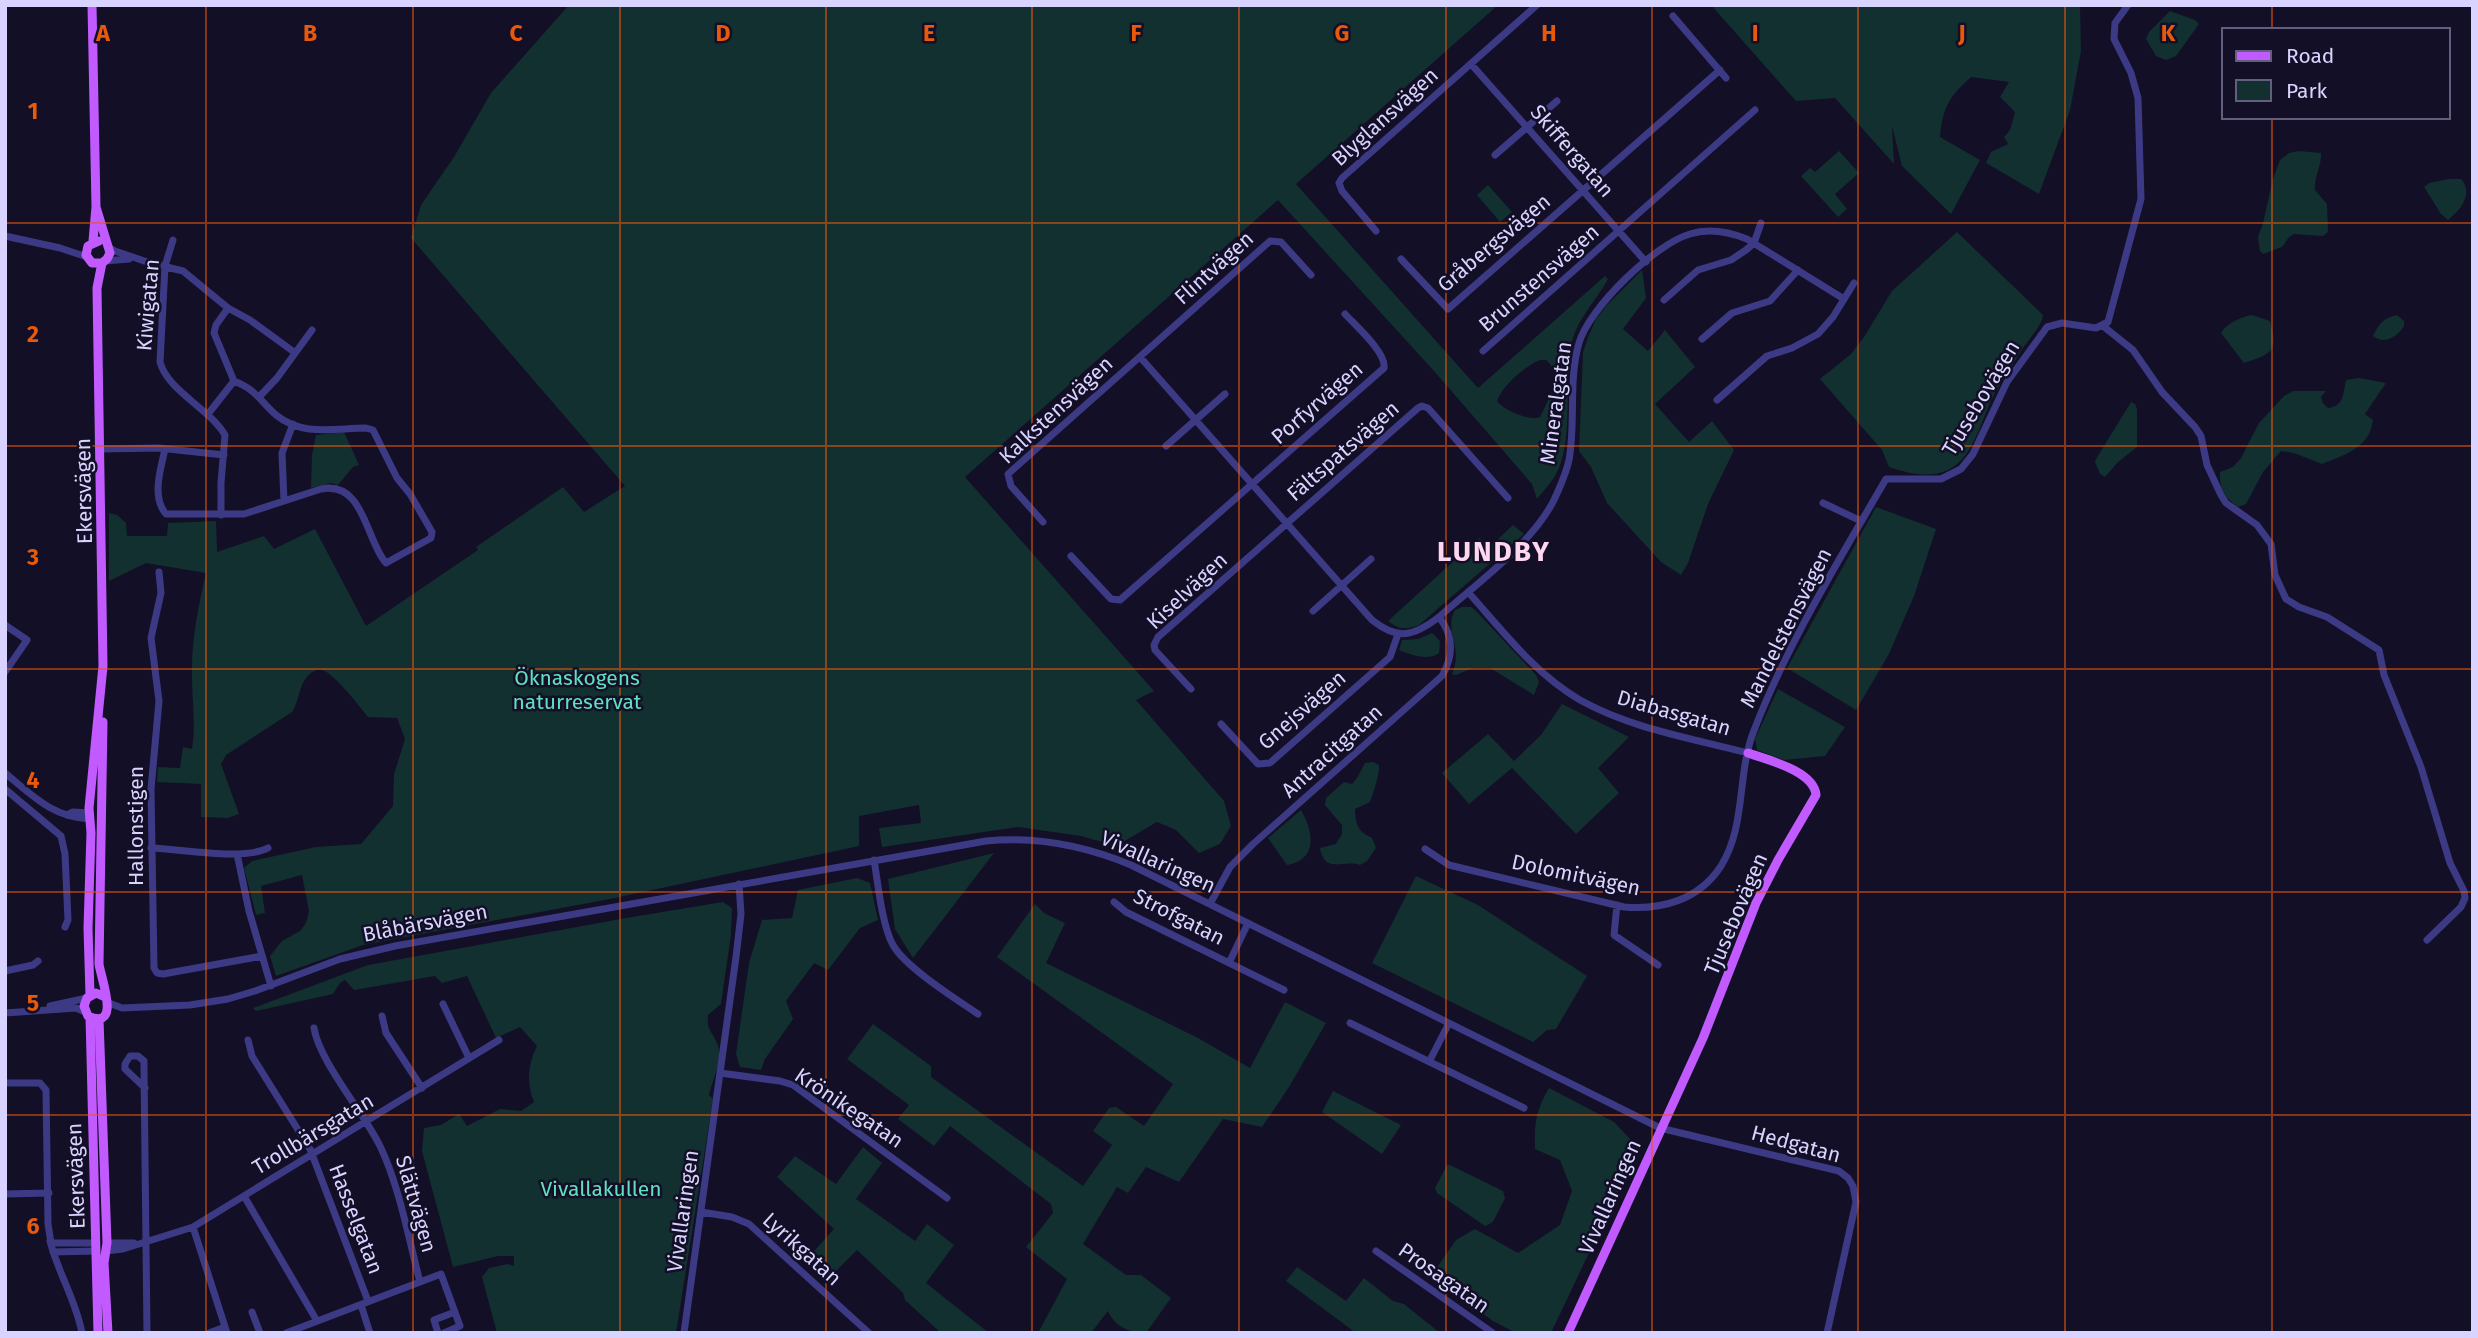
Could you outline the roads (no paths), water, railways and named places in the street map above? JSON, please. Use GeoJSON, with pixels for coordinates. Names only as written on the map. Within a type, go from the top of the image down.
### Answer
{"type":"FeatureCollection","features":[{"type":"Feature","properties":{"kind":"main road"},"geometry":{"type":"LineString","coordinates":[[92,5],[96,207],[88,259],[95,264],[104,262],[109,256],[96,207]]}},
{"type":"Feature","properties":{"kind":"main road"},"geometry":{"type":"LineString","coordinates":[[91,244],[100,241],[107,246]]}},
{"type":"Feature","properties":{"kind":"main road","name":"Ekersvägen"},"geometry":{"type":"LineString","coordinates":[[88,259],[97,288]]}},
{"type":"Feature","properties":{"kind":"main road","name":"Ekersvägen"},"geometry":{"type":"LineString","coordinates":[[88,997],[88,918],[103,666],[97,288],[104,262]]}},
{"type":"Feature","properties":{"kind":"main road","name":"Tjusebovägen"},"geometry":{"type":"LineString","coordinates":[[1660,1128],[1703,1038],[1756,903],[1816,795],[1815,786],[1805,777],[1748,753]]}},
{"type":"Feature","properties":{"kind":"main road","name":"Ekersvägen"},"geometry":{"type":"LineString","coordinates":[[95,816],[99,964],[107,1000]]}},
{"type":"Feature","properties":{"kind":"main road"},"geometry":{"type":"LineString","coordinates":[[96,993],[107,1000],[109,1009],[95,1016],[84,1006],[88,997],[96,993]]}},
{"type":"Feature","properties":{"kind":"main road","name":"Ekersvägen"},"geometry":{"type":"LineString","coordinates":[[95,1016],[101,1247],[98,1333]]}},
{"type":"Feature","properties":{"kind":"main road","name":"Vivallaringen"},"geometry":{"type":"LineString","coordinates":[[1568,1333],[1660,1128]]}},
{"type":"Feature","properties":{"kind":"main road","name":"Ekersvägen"},"geometry":{"type":"LineString","coordinates":[[101,1247],[108,1333]]}},
{"type":"Feature","properties":{"kind":"street"},"geometry":{"type":"LineString","coordinates":[[1471,64],[1537,5]]}},
{"type":"Feature","properties":{"kind":"street"},"geometry":{"type":"LineString","coordinates":[[2128,5],[2119,16],[2114,31],[2117,48],[2127,66],[2138,98],[2141,199],[2114,307],[2108,322],[2103,326],[2133,351],[2162,392],[2195,427],[2201,436],[2207,465],[2226,503],[2257,525],[2271,544],[2275,575],[2286,598],[2300,607],[2327,617],[2379,650],[2384,675],[2421,767],[2450,863],[2464,891],[2465,898],[2461,907],[2427,940]]}},
{"type":"Feature","properties":{"kind":"street"},"geometry":{"type":"LineString","coordinates":[[1673,16],[1726,78]]}},
{"type":"Feature","properties":{"kind":"street","name":"Skiffergatan"},"geometry":{"type":"LineString","coordinates":[[1471,64],[1646,262]]}},
{"type":"Feature","properties":{"kind":"street","name":"Blyglansvägen"},"geometry":{"type":"LineString","coordinates":[[1376,231],[1342,191],[1339,181],[1471,64]]}},
{"type":"Feature","properties":{"kind":"street"},"geometry":{"type":"LineString","coordinates":[[1583,191],[1720,70]]}},
{"type":"Feature","properties":{"kind":"street"},"geometry":{"type":"LineString","coordinates":[[1495,155],[1557,101]]}},
{"type":"Feature","properties":{"kind":"street","name":"Brunstensvägen"},"geometry":{"type":"LineString","coordinates":[[1483,351],[1755,110]]}},
{"type":"Feature","properties":{"kind":"street","name":"Gråbergsvägen"},"geometry":{"type":"LineString","coordinates":[[1401,259],[1448,309],[1583,191]]}},
{"type":"Feature","properties":{"kind":"street"},"geometry":{"type":"LineString","coordinates":[[1664,300],[1698,270],[1731,260],[1754,243],[1761,223]]}},
{"type":"Feature","properties":{"kind":"street","name":"Mineralgatan"},"geometry":{"type":"LineString","coordinates":[[1398,634],[1418,631],[1439,617],[1527,538],[1552,503],[1569,463],[1576,360],[1582,336],[1596,310],[1646,262],[1672,242],[1697,232],[1736,234],[1844,299]]}},
{"type":"Feature","properties":{"kind":"street"},"geometry":{"type":"LineString","coordinates":[[5,236],[60,248],[88,259]]}},
{"type":"Feature","properties":{"kind":"street","name":"Kiwigatan"},"geometry":{"type":"LineString","coordinates":[[173,240],[165,266],[160,365],[168,377],[208,414],[225,435],[220,483],[221,515]]}},
{"type":"Feature","properties":{"kind":"street","name":"Flintvägen"},"geometry":{"type":"LineString","coordinates":[[1140,357],[1270,241],[1280,242],[1311,275]]}},
{"type":"Feature","properties":{"kind":"street"},"geometry":{"type":"LineString","coordinates":[[60,248],[91,244]]}},
{"type":"Feature","properties":{"kind":"street"},"geometry":{"type":"LineString","coordinates":[[107,246],[144,261]]}},
{"type":"Feature","properties":{"kind":"street"},"geometry":{"type":"LineString","coordinates":[[104,262],[124,259],[144,261],[183,271],[228,308],[250,320],[294,352]]}},
{"type":"Feature","properties":{"kind":"street"},"geometry":{"type":"LineString","coordinates":[[1702,339],[1732,313],[1770,300],[1798,270]]}},
{"type":"Feature","properties":{"kind":"street"},"geometry":{"type":"LineString","coordinates":[[1717,400],[1767,356],[1792,348],[1818,334],[1833,317],[1854,283]]}},
{"type":"Feature","properties":{"kind":"street"},"geometry":{"type":"LineString","coordinates":[[165,449],[158,483],[163,512],[168,514],[244,514],[324,488],[341,491],[359,509],[386,564],[430,539],[432,532],[410,494],[397,478],[373,430],[358,428],[317,431],[293,424],[277,415],[252,389],[234,382],[214,333],[216,325],[228,308]]}},
{"type":"Feature","properties":{"kind":"street","name":"Porfyrvägen"},"geometry":{"type":"LineString","coordinates":[[1252,484],[1384,368],[1385,362],[1381,354],[1345,314]]}},
{"type":"Feature","properties":{"kind":"street","name":"Tjusebovägen"},"geometry":{"type":"LineString","coordinates":[[1907,478],[1941,479],[1966,464],[2007,382],[2047,327],[2062,323],[2089,328],[2103,326]]}},
{"type":"Feature","properties":{"kind":"street"},"geometry":{"type":"LineString","coordinates":[[260,397],[312,330]]}},
{"type":"Feature","properties":{"kind":"street"},"geometry":{"type":"LineString","coordinates":[[1140,357],[1372,620],[1398,634]]}},
{"type":"Feature","properties":{"kind":"street","name":"Kalkstensvägen"},"geometry":{"type":"LineString","coordinates":[[1043,522],[1011,486],[1007,480],[1008,474],[1140,357]]}},
{"type":"Feature","properties":{"kind":"street"},"geometry":{"type":"LineString","coordinates":[[208,414],[234,382]]}},
{"type":"Feature","properties":{"kind":"street"},"geometry":{"type":"LineString","coordinates":[[1166,446],[1225,394]]}},
{"type":"Feature","properties":{"kind":"street","name":"Fältspatsvägen"},"geometry":{"type":"LineString","coordinates":[[1287,523],[1422,406],[1433,413],[1508,498]]}},
{"type":"Feature","properties":{"kind":"street"},"geometry":{"type":"LineString","coordinates":[[284,501],[282,453],[293,424]]}},
{"type":"Feature","properties":{"kind":"street"},"geometry":{"type":"LineString","coordinates":[[100,449],[165,449],[224,455]]}},
{"type":"Feature","properties":{"kind":"street","name":"Mandelstensvägen"},"geometry":{"type":"LineString","coordinates":[[1748,753],[1751,738],[1768,696],[1861,522],[1886,479],[1907,478]]}},
{"type":"Feature","properties":{"kind":"street"},"geometry":{"type":"LineString","coordinates":[[1071,556],[1111,599],[1120,600],[1252,484]]}},
{"type":"Feature","properties":{"kind":"street"},"geometry":{"type":"LineString","coordinates":[[1823,503],[1861,522]]}},
{"type":"Feature","properties":{"kind":"street","name":"Kiselvägen"},"geometry":{"type":"LineString","coordinates":[[1191,689],[1155,650],[1156,640],[1287,523]]}},
{"type":"Feature","properties":{"kind":"street"},"geometry":{"type":"LineString","coordinates":[[1313,611],[1371,559]]}},
{"type":"Feature","properties":{"kind":"street","name":"Hallonstigen"},"geometry":{"type":"LineString","coordinates":[[159,572],[161,593],[151,638],[159,701],[152,777],[154,968],[157,973],[163,974],[262,956]]}},
{"type":"Feature","properties":{"kind":"street","name":"Diabasgatan"},"geometry":{"type":"LineString","coordinates":[[1468,592],[1533,664],[1579,699],[1643,727],[1748,753]]}},
{"type":"Feature","properties":{"kind":"street","name":"Antracitgatan"},"geometry":{"type":"LineString","coordinates":[[1210,904],[1230,867],[1253,844],[1442,676],[1450,662],[1452,645],[1445,624],[1439,617]]}},
{"type":"Feature","properties":{"kind":"street"},"geometry":{"type":"LineString","coordinates":[[5,625],[27,640],[5,672]]}},
{"type":"Feature","properties":{"kind":"street","name":"Gnejsvägen"},"geometry":{"type":"LineString","coordinates":[[1221,724],[1258,764],[1270,763],[1390,657],[1398,634]]}},
{"type":"Feature","properties":{"kind":"street","name":"Dolomitvägen"},"geometry":{"type":"LineString","coordinates":[[1425,849],[1449,865],[1617,905],[1648,908],[1666,905],[1690,896],[1721,866],[1732,843],[1748,753]]}},
{"type":"Feature","properties":{"kind":"street"},"geometry":{"type":"LineString","coordinates":[[5,773],[47,808],[73,818],[95,816]]}},
{"type":"Feature","properties":{"kind":"street"},"geometry":{"type":"LineString","coordinates":[[5,789],[61,836],[65,854],[68,920],[65,927]]}},
{"type":"Feature","properties":{"kind":"street","name":"Vivallaringen"},"geometry":{"type":"LineString","coordinates":[[684,1333],[741,914],[739,884],[986,841],[1048,841],[1081,847],[1114,858],[1210,904],[1660,1128]]}},
{"type":"Feature","properties":{"kind":"street"},"geometry":{"type":"LineString","coordinates":[[151,848],[237,854],[255,853],[268,848]]}},
{"type":"Feature","properties":{"kind":"street"},"geometry":{"type":"LineString","coordinates":[[237,854],[249,911],[271,986]]}},
{"type":"Feature","properties":{"kind":"street"},"geometry":{"type":"LineString","coordinates":[[874,860],[888,934],[899,955],[978,1014]]}},
{"type":"Feature","properties":{"kind":"street","name":"Blåbärsvägen"},"geometry":{"type":"LineString","coordinates":[[95,1016],[122,1007],[211,1002],[271,986],[340,959],[370,951],[739,884]]}},
{"type":"Feature","properties":{"kind":"street","name":"Strofgatan"},"geometry":{"type":"LineString","coordinates":[[1114,902],[1126,912],[1284,990]]}},
{"type":"Feature","properties":{"kind":"street"},"geometry":{"type":"LineString","coordinates":[[1617,905],[1614,935],[1658,965]]}},
{"type":"Feature","properties":{"kind":"street","name":"Strofgatan"},"geometry":{"type":"LineString","coordinates":[[1229,963],[1248,923]]}},
{"type":"Feature","properties":{"kind":"street"},"geometry":{"type":"LineString","coordinates":[[5,971],[33,965],[38,961]]}},
{"type":"Feature","properties":{"kind":"street"},"geometry":{"type":"LineString","coordinates":[[56,1008],[88,997]]}},
{"type":"Feature","properties":{"kind":"street","name":"Blåbärsvägen"},"geometry":{"type":"LineString","coordinates":[[107,1000],[122,1007]]}},
{"type":"Feature","properties":{"kind":"street"},"geometry":{"type":"LineString","coordinates":[[443,1004],[469,1058]]}},
{"type":"Feature","properties":{"kind":"street"},"geometry":{"type":"LineString","coordinates":[[5,1013],[76,1008],[95,1016]]}},
{"type":"Feature","properties":{"kind":"street"},"geometry":{"type":"LineString","coordinates":[[382,1016],[386,1033],[422,1088]]}},
{"type":"Feature","properties":{"kind":"street"},"geometry":{"type":"LineString","coordinates":[[1350,1023],[1524,1108]]}},
{"type":"Feature","properties":{"kind":"street"},"geometry":{"type":"LineString","coordinates":[[1429,1062],[1449,1023]]}},
{"type":"Feature","properties":{"kind":"street","name":"Slättvägen"},"geometry":{"type":"LineString","coordinates":[[291,1332],[420,1282],[390,1171],[381,1148],[321,1049],[314,1028]]}},
{"type":"Feature","properties":{"kind":"street","name":"Hasselgatan"},"geometry":{"type":"LineString","coordinates":[[247,1040],[252,1056],[310,1149],[318,1167],[365,1303],[370,1333]]}},
{"type":"Feature","properties":{"kind":"street","name":"Trollbärsgatan"},"geometry":{"type":"LineString","coordinates":[[52,1248],[101,1247],[142,1242],[193,1227],[499,1040]]}},
{"type":"Feature","properties":{"kind":"street","name":"Krönikegatan"},"geometry":{"type":"LineString","coordinates":[[720,1073],[793,1085],[947,1198]]}},
{"type":"Feature","properties":{"kind":"street"},"geometry":{"type":"LineString","coordinates":[[5,1083],[40,1083],[46,1090],[48,1232],[74,1302],[82,1333]]}},
{"type":"Feature","properties":{"kind":"street"},"geometry":{"type":"LineString","coordinates":[[145,1088],[142,1242],[147,1333]]}},
{"type":"Feature","properties":{"kind":"street","name":"Hedgatan"},"geometry":{"type":"LineString","coordinates":[[1660,1128],[1832,1169],[1848,1178],[1853,1186],[1856,1202],[1827,1333]]}},
{"type":"Feature","properties":{"kind":"street"},"geometry":{"type":"LineString","coordinates":[[5,1194],[49,1193]]}},
{"type":"Feature","properties":{"kind":"street"},"geometry":{"type":"LineString","coordinates":[[244,1196],[317,1321]]}},
{"type":"Feature","properties":{"kind":"street","name":"Lyrikgatan"},"geometry":{"type":"LineString","coordinates":[[701,1212],[732,1217],[749,1224],[869,1333]]}},
{"type":"Feature","properties":{"kind":"street"},"geometry":{"type":"LineString","coordinates":[[193,1227],[226,1330],[209,1333]]}},
{"type":"Feature","properties":{"kind":"street","name":"Prosagatan"},"geometry":{"type":"LineString","coordinates":[[1376,1251],[1493,1333]]}},
{"type":"Feature","properties":{"kind":"street"},"geometry":{"type":"LineString","coordinates":[[420,1282],[441,1274],[460,1326],[444,1333]]}},
{"type":"Feature","properties":{"kind":"street"},"geometry":{"type":"LineString","coordinates":[[252,1312],[260,1333]]}},
{"type":"Feature","properties":{"kind":"street"},"geometry":{"type":"LineString","coordinates":[[438,1333],[434,1321],[455,1312]]}},
{"type":"Feature","properties":{"kind":"district","name":"LUNDBY"},"geometry":{"type":"Point","coordinates":[1494,551]}},
{"type":"Feature","properties":{"kind":"park label","name":"Öknaskogens naturreservat"},"geometry":{"type":"Point","coordinates":[577,690]}},
{"type":"Feature","properties":{"kind":"park label","name":"Vivallakullen"},"geometry":{"type":"Point","coordinates":[601,1189]}}]}
